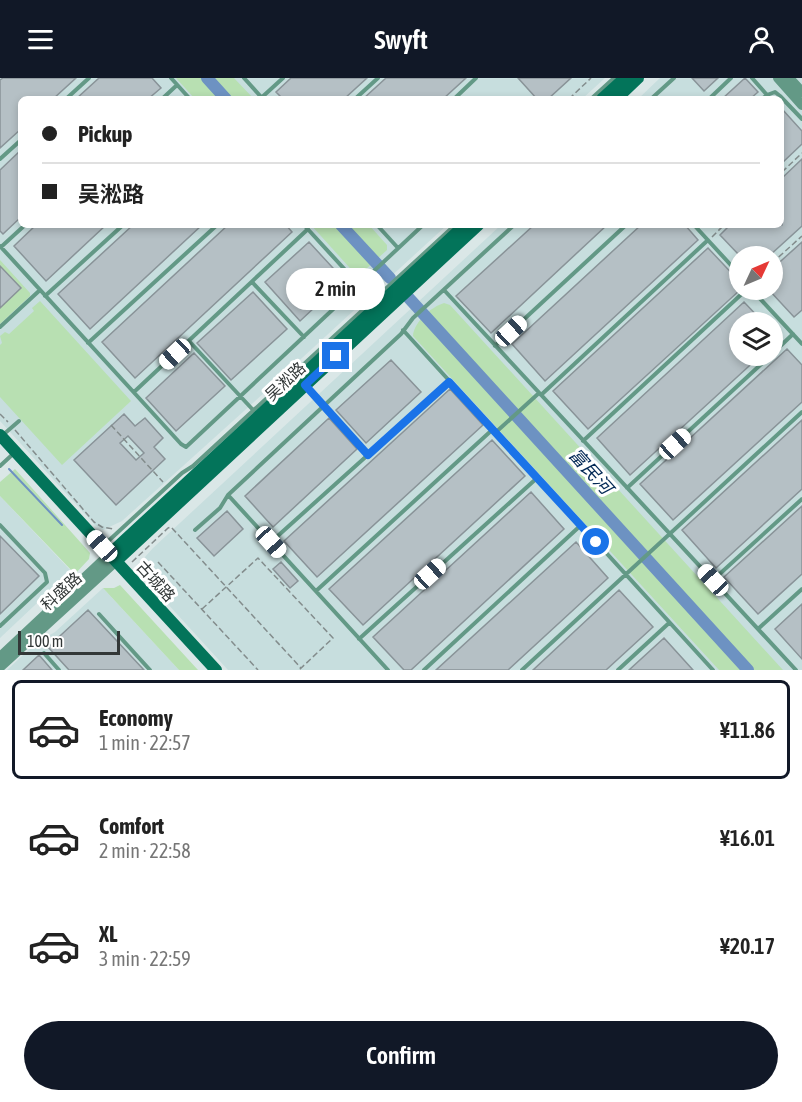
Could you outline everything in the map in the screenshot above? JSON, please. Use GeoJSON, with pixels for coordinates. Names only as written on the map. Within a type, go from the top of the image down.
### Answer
{"type":"FeatureCollection","features":[{"type":"Feature","properties":{"kind":"main road"},"geometry":{"type":"LineString","coordinates":[[605,96],[625,78]]}},
{"type":"Feature","properties":{"kind":"main road"},"geometry":{"type":"LineString","coordinates":[[619,96],[638,78]]}},
{"type":"Feature","properties":{"kind":"main road","name":"吴淞路"},"geometry":{"type":"LineString","coordinates":[[110,558],[462,228]]}},
{"type":"Feature","properties":{"kind":"main road","name":"吴淞路"},"geometry":{"type":"LineString","coordinates":[[259,416],[305,385],[475,228]]}},
{"type":"Feature","properties":{"kind":"main road","name":"古城路"},"geometry":{"type":"LineString","coordinates":[[1,438],[209,670]]}},
{"type":"Feature","properties":{"kind":"main road","name":"古城路"},"geometry":{"type":"LineString","coordinates":[[110,558],[216,670]]}},
{"type":"Feature","properties":{"kind":"street"},"geometry":{"type":"LineString","coordinates":[[777,78],[802,105]]}},
{"type":"Feature","properties":{"kind":"street"},"geometry":{"type":"LineString","coordinates":[[789,78],[802,92]]}},
{"type":"Feature","properties":{"kind":"street","name":"科盛路"},"geometry":{"type":"LineString","coordinates":[[0,657],[110,558]]}},
{"type":"Feature","properties":{"kind":"street","name":"科盛路"},"geometry":{"type":"LineString","coordinates":[[0,667],[110,558]]}},
{"type":"Feature","properties":{"kind":"lane"},"geometry":{"type":"LineString","coordinates":[[69,96],[89,78]]}},
{"type":"Feature","properties":{"kind":"lane"},"geometry":{"type":"LineString","coordinates":[[171,78],[187,96]]}},
{"type":"Feature","properties":{"kind":"lane"},"geometry":{"type":"LineString","coordinates":[[244,78],[259,96]]}},
{"type":"Feature","properties":{"kind":"lane"},"geometry":{"type":"LineString","coordinates":[[265,96],[283,78]]}},
{"type":"Feature","properties":{"kind":"lane"},"geometry":{"type":"LineString","coordinates":[[358,96],[378,78]]}},
{"type":"Feature","properties":{"kind":"lane"},"geometry":{"type":"LineString","coordinates":[[457,96],[477,78]]}},
{"type":"Feature","properties":{"kind":"lane"},"geometry":{"type":"LineString","coordinates":[[594,96],[614,78]]}},
{"type":"Feature","properties":{"kind":"lane"},"geometry":{"type":"LineString","coordinates":[[654,96],[674,78]]}},
{"type":"Feature","properties":{"kind":"lane"},"geometry":{"type":"LineString","coordinates":[[712,96],[731,78]]}},
{"type":"Feature","properties":{"kind":"lane"},"geometry":{"type":"LineString","coordinates":[[752,78],[767,95],[775,92],[780,96]]}},
{"type":"Feature","properties":{"kind":"lane"},"geometry":{"type":"LineString","coordinates":[[165,96],[177,85]]}},
{"type":"Feature","properties":{"kind":"lane"},"geometry":{"type":"LineString","coordinates":[[784,100],[802,119]]}},
{"type":"Feature","properties":{"kind":"lane"},"geometry":{"type":"LineString","coordinates":[[0,159],[18,143]]}},
{"type":"Feature","properties":{"kind":"lane"},"geometry":{"type":"LineString","coordinates":[[22,228],[0,247],[186,447],[420,228]]}},
{"type":"Feature","properties":{"kind":"lane"},"geometry":{"type":"LineString","coordinates":[[45,296],[120,228]]}},
{"type":"Feature","properties":{"kind":"lane"},"geometry":{"type":"LineString","coordinates":[[88,343],[214,228]]}},
{"type":"Feature","properties":{"kind":"lane"},"geometry":{"type":"LineString","coordinates":[[134,392],[252,282],[305,228]]}},
{"type":"Feature","properties":{"kind":"lane"},"geometry":{"type":"LineString","coordinates":[[307,228],[359,285]]}},
{"type":"Feature","properties":{"kind":"lane"},"geometry":{"type":"LineString","coordinates":[[380,228],[398,248]]}},
{"type":"Feature","properties":{"kind":"lane"},"geometry":{"type":"LineString","coordinates":[[110,558],[118,532],[182,473],[259,416],[452,228]]}},
{"type":"Feature","properties":{"kind":"lane"},"geometry":{"type":"LineString","coordinates":[[195,530],[220,508],[228,495],[324,406],[413,318],[511,228]]}},
{"type":"Feature","properties":{"kind":"lane"},"geometry":{"type":"LineString","coordinates":[[495,346],[623,228]]}},
{"type":"Feature","properties":{"kind":"lane"},"geometry":{"type":"LineString","coordinates":[[697,228],[729,263]]}},
{"type":"Feature","properties":{"kind":"lane"},"geometry":{"type":"LineString","coordinates":[[316,591],[494,431],[540,394],[708,240]]}},
{"type":"Feature","properties":{"kind":"lane"},"geometry":{"type":"LineString","coordinates":[[252,282],[304,337]]}},
{"type":"Feature","properties":{"kind":"lane"},"geometry":{"type":"LineString","coordinates":[[0,327],[40,290]]}},
{"type":"Feature","properties":{"kind":"lane"},"geometry":{"type":"LineString","coordinates":[[444,290],[796,670]]}},
{"type":"Feature","properties":{"kind":"lane"},"geometry":{"type":"LineString","coordinates":[[583,441],[735,300]]}},
{"type":"Feature","properties":{"kind":"lane"},"geometry":{"type":"LineString","coordinates":[[762,300],[802,344]]}},
{"type":"Feature","properties":{"kind":"lane"},"geometry":{"type":"LineString","coordinates":[[403,330],[712,670]]}},
{"type":"Feature","properties":{"kind":"lane"},"geometry":{"type":"LineString","coordinates":[[783,344],[794,334]]}},
{"type":"Feature","properties":{"kind":"lane"},"geometry":{"type":"LineString","coordinates":[[189,341],[259,416]]}},
{"type":"Feature","properties":{"kind":"lane"},"geometry":{"type":"LineString","coordinates":[[627,488],[760,366]]}},
{"type":"Feature","properties":{"kind":"lane"},"geometry":{"type":"LineString","coordinates":[[271,542],[449,382]]}},
{"type":"Feature","properties":{"kind":"lane"},"geometry":{"type":"LineString","coordinates":[[305,385],[368,455]]}},
{"type":"Feature","properties":{"kind":"lane"},"geometry":{"type":"LineString","coordinates":[[522,670],[802,412]]}},
{"type":"Feature","properties":{"kind":"lane"},"geometry":{"type":"LineString","coordinates":[[1,438],[19,421]]}},
{"type":"Feature","properties":{"kind":"lane"},"geometry":{"type":"LineString","coordinates":[[0,466],[14,453]]}},
{"type":"Feature","properties":{"kind":"lane"},"geometry":{"type":"LineString","coordinates":[[360,639],[537,478]]}},
{"type":"Feature","properties":{"kind":"lane"},"geometry":{"type":"LineString","coordinates":[[228,495],[388,670]]}},
{"type":"Feature","properties":{"kind":"lane"},"geometry":{"type":"LineString","coordinates":[[713,580],[802,498]]}},
{"type":"Feature","properties":{"kind":"lane"},"geometry":{"type":"LineString","coordinates":[[0,525],[45,573],[47,582],[0,626]]}},
{"type":"Feature","properties":{"kind":"lane"},"geometry":{"type":"LineString","coordinates":[[424,670],[580,526]]}},
{"type":"Feature","properties":{"kind":"lane"},"geometry":{"type":"LineString","coordinates":[[758,629],[802,590]]}},
{"type":"Feature","properties":{"kind":"lane"},"geometry":{"type":"LineString","coordinates":[[99,614],[150,670]]}},
{"type":"Feature","properties":{"kind":"lane"},"geometry":{"type":"LineString","coordinates":[[618,670],[669,623]]}},
{"type":"Feature","properties":{"kind":"lane"},"geometry":{"type":"LineString","coordinates":[[44,653],[59,670]]}},
{"type":"Feature","properties":{"kind":"path"},"geometry":{"type":"LineString","coordinates":[[572,96],[591,78]]}},
{"type":"Feature","properties":{"kind":"path"},"geometry":{"type":"LineString","coordinates":[[784,170],[802,153]]}},
{"type":"Feature","properties":{"kind":"path"},"geometry":{"type":"LineString","coordinates":[[708,240],[721,228]]}},
{"type":"Feature","properties":{"kind":"path"},"geometry":{"type":"LineString","coordinates":[[783,253],[802,236]]}},
{"type":"Feature","properties":{"kind":"path"},"geometry":{"type":"LineString","coordinates":[[0,414],[94,522],[118,532]]}},
{"type":"Feature","properties":{"kind":"path"},"geometry":{"type":"LineString","coordinates":[[111,425],[168,486]]}},
{"type":"Feature","properties":{"kind":"path"},"geometry":{"type":"LineString","coordinates":[[110,558],[171,527],[226,587],[300,669],[333,638],[258,558],[226,587],[202,609]]}},
{"type":"Feature","properties":{"kind":"path"},"geometry":{"type":"LineString","coordinates":[[158,561],[258,670]]}},
{"type":"Feature","properties":{"kind":"shaded area"},"geometry":{"type":"Polygon","coordinates":[[[0,78],[605,78],[585,96],[18,96],[18,228],[444,228],[122,521],[103,530],[95,525],[0,421],[0,78]]]}},
{"type":"Feature","properties":{"kind":"shaded area"},"geometry":{"type":"Polygon","coordinates":[[[660,78],[802,78],[802,670],[228,670],[145,579],[142,569],[145,557],[498,228],[784,228],[784,96],[641,96],[660,78]]]}},
{"type":"Feature","properties":{"kind":"shaded area"},"geometry":{"type":"Polygon","coordinates":[[[0,496],[71,571],[0,638],[0,496]]]}},
{"type":"Feature","properties":{"kind":"shaded area"},"geometry":{"type":"Polygon","coordinates":[[[103,588],[179,670],[7,670],[37,642],[55,632],[103,588]]]}},
{"type":"Feature","properties":{"kind":"green space"},"geometry":{"type":"Polygon","coordinates":[[[176,78],[234,78],[251,96],[192,96],[176,78]]]}},
{"type":"Feature","properties":{"kind":"green space"},"geometry":{"type":"Polygon","coordinates":[[[314,228],[372,228],[387,245],[387,250],[365,270],[367,272],[358,277],[314,228]]]}},
{"type":"Feature","properties":{"kind":"green space"},"geometry":{"type":"Polygon","coordinates":[[[0,260],[30,293],[30,296],[0,324],[0,260]]]}},
{"type":"Feature","properties":{"kind":"green space"},"geometry":{"type":"Polygon","coordinates":[[[40,301],[131,401],[62,465],[0,397],[0,345],[2,343],[0,336],[5,332],[9,334],[34,311],[32,308],[40,301]]]}},
{"type":"Feature","properties":{"kind":"green space"},"geometry":{"type":"Polygon","coordinates":[[[444,303],[450,305],[783,670],[719,670],[413,336],[416,326],[424,316],[444,303]]]}},
{"type":"Feature","properties":{"kind":"green space"},"geometry":{"type":"Polygon","coordinates":[[[15,469],[90,553],[89,559],[75,574],[0,496],[0,482],[15,469]]]}},
{"type":"Feature","properties":{"kind":"green space"},"geometry":{"type":"Polygon","coordinates":[[[120,585],[198,670],[179,670],[103,588],[114,588],[120,585]]]}},
{"type":"Feature","properties":{"kind":"building"},"geometry":{"type":"Polygon","coordinates":[[[3,78],[76,78],[56,96],[18,96],[18,132],[0,148],[0,80],[3,78]]]}},
{"type":"Feature","properties":{"kind":"building"},"geometry":{"type":"Polygon","coordinates":[[[99,78],[152,78],[161,88],[152,96],[79,96],[99,78]]]}},
{"type":"Feature","properties":{"kind":"building"},"geometry":{"type":"Polygon","coordinates":[[[291,78],[367,78],[347,96],[280,96],[276,92],[291,78]]]}},
{"type":"Feature","properties":{"kind":"building"},"geometry":{"type":"Polygon","coordinates":[[[386,78],[466,78],[446,96],[366,96],[386,78]]]}},
{"type":"Feature","properties":{"kind":"building"},"geometry":{"type":"Polygon","coordinates":[[[518,78],[571,78],[551,96],[534,96],[518,78]]]}},
{"type":"Feature","properties":{"kind":"building"},"geometry":{"type":"Polygon","coordinates":[[[692,78],[718,78],[704,91],[692,78]]]}},
{"type":"Feature","properties":{"kind":"building"},"geometry":{"type":"Polygon","coordinates":[[[745,78],[758,92],[753,96],[725,96],[745,78]]]}},
{"type":"Feature","properties":{"kind":"building"},"geometry":{"type":"Polygon","coordinates":[[[784,111],[802,131],[802,144],[784,161],[784,111]]]}},
{"type":"Feature","properties":{"kind":"building"},"geometry":{"type":"Polygon","coordinates":[[[18,153],[18,220],[3,234],[0,231],[0,170],[18,153]]]}},
{"type":"Feature","properties":{"kind":"building"},"geometry":{"type":"Polygon","coordinates":[[[802,159],[802,226],[780,246],[730,246],[720,235],[727,228],[784,228],[784,176],[802,159]]]}},
{"type":"Feature","properties":{"kind":"building"},"geometry":{"type":"Polygon","coordinates":[[[33,228],[103,228],[46,281],[14,246],[33,228]]]}},
{"type":"Feature","properties":{"kind":"building"},"geometry":{"type":"Polygon","coordinates":[[[130,228],[199,228],[90,329],[58,294],[130,228]]]}},
{"type":"Feature","properties":{"kind":"building"},"geometry":{"type":"Polygon","coordinates":[[[225,228],[289,228],[292,232],[135,378],[102,342],[225,228]]]}},
{"type":"Feature","properties":{"kind":"building"},"geometry":{"type":"Polygon","coordinates":[[[531,228],[604,228],[491,333],[456,296],[531,228]]]}},
{"type":"Feature","properties":{"kind":"building"},"geometry":{"type":"Polygon","coordinates":[[[638,228],[688,228],[698,240],[545,381],[512,344],[638,228]]]}},
{"type":"Feature","properties":{"kind":"building"},"geometry":{"type":"Polygon","coordinates":[[[309,242],[344,280],[300,321],[265,282],[309,242]]]}},
{"type":"Feature","properties":{"kind":"building"},"geometry":{"type":"Polygon","coordinates":[[[802,242],[802,310],[794,317],[778,300],[783,300],[783,259],[802,242]]]}},
{"type":"Feature","properties":{"kind":"building"},"geometry":{"type":"Polygon","coordinates":[[[708,248],[729,270],[729,300],[588,429],[553,391],[708,248]]]}},
{"type":"Feature","properties":{"kind":"building"},"geometry":{"type":"Polygon","coordinates":[[[0,266],[21,288],[0,308],[0,266]]]}},
{"type":"Feature","properties":{"kind":"building"},"geometry":{"type":"Polygon","coordinates":[[[253,292],[287,329],[231,380],[197,343],[253,292]]]}},
{"type":"Feature","properties":{"kind":"building"},"geometry":{"type":"Polygon","coordinates":[[[744,302],[754,312],[733,312],[744,302]]]}},
{"type":"Feature","properties":{"kind":"building"},"geometry":{"type":"Polygon","coordinates":[[[729,316],[729,366],[749,366],[630,475],[597,438],[729,316]]]}},
{"type":"Feature","properties":{"kind":"building"},"geometry":{"type":"Polygon","coordinates":[[[787,349],[802,365],[802,402],[673,520],[640,484],[768,366],[783,366],[783,353],[787,349]]]}},
{"type":"Feature","properties":{"kind":"building"},"geometry":{"type":"Polygon","coordinates":[[[194,353],[225,386],[176,431],[146,398],[194,353]]]}},
{"type":"Feature","properties":{"kind":"building"},"geometry":{"type":"Polygon","coordinates":[[[391,360],[421,392],[366,443],[336,410],[391,360]]]}},
{"type":"Feature","properties":{"kind":"building"},"geometry":{"type":"Polygon","coordinates":[[[450,389],[483,425],[317,577],[284,541],[450,389]]]}},
{"type":"Feature","properties":{"kind":"building"},"geometry":{"type":"Polygon","coordinates":[[[124,414],[135,426],[145,418],[163,438],[154,447],[165,459],[116,505],[74,460],[124,414]],[[128,436],[120,443],[136,460],[144,453],[128,436]]]}},
{"type":"Feature","properties":{"kind":"building"},"geometry":{"type":"Polygon","coordinates":[[[329,418],[357,449],[273,527],[245,496],[329,418]]]}},
{"type":"Feature","properties":{"kind":"building"},"geometry":{"type":"Polygon","coordinates":[[[802,420],[802,489],[716,568],[682,530],[802,420]]]}},
{"type":"Feature","properties":{"kind":"building"},"geometry":{"type":"Polygon","coordinates":[[[492,440],[525,476],[363,625],[329,589],[492,440]]]}},
{"type":"Feature","properties":{"kind":"building"},"geometry":{"type":"Polygon","coordinates":[[[531,492],[564,529],[411,670],[404,670],[373,637],[531,492]]]}},
{"type":"Feature","properties":{"kind":"building"},"geometry":{"type":"Polygon","coordinates":[[[802,506],[802,574],[758,614],[724,577],[802,506]]]}},
{"type":"Feature","properties":{"kind":"building"},"geometry":{"type":"Polygon","coordinates":[[[227,511],[243,529],[214,556],[197,538],[227,511]]]}},
{"type":"Feature","properties":{"kind":"building"},"geometry":{"type":"Polygon","coordinates":[[[0,536],[39,576],[0,614],[0,536]]]}},
{"type":"Feature","properties":{"kind":"building"},"geometry":{"type":"Polygon","coordinates":[[[576,542],[608,578],[508,670],[436,670],[576,542]]]}},
{"type":"Feature","properties":{"kind":"building"},"geometry":{"type":"Polygon","coordinates":[[[281,562],[298,581],[290,588],[273,569],[281,562]]]}},
{"type":"Feature","properties":{"kind":"building"},"geometry":{"type":"Polygon","coordinates":[[[619,590],[653,627],[606,670],[533,670],[619,590]]]}},
{"type":"Feature","properties":{"kind":"building"},"geometry":{"type":"Polygon","coordinates":[[[802,604],[802,659],[775,629],[802,604]]]}},
{"type":"Feature","properties":{"kind":"building"},"geometry":{"type":"Polygon","coordinates":[[[88,610],[144,670],[69,670],[48,647],[88,610]]]}},
{"type":"Feature","properties":{"kind":"building"},"geometry":{"type":"Polygon","coordinates":[[[664,638],[693,670],[629,670],[664,638]]]}},
{"type":"Feature","properties":{"kind":"building"},"geometry":{"type":"Polygon","coordinates":[[[39,655],[52,670],[23,670],[39,655]]]}},
{"type":"Feature","properties":{"kind":"waterway","name":"富民河"},"geometry":{"type":"LineString","coordinates":[[207,78],[223,96]]}},
{"type":"Feature","properties":{"kind":"waterway","name":"富民河"},"geometry":{"type":"LineString","coordinates":[[344,228],[390,278]]}},
{"type":"Feature","properties":{"kind":"waterway","name":"富民河"},"geometry":{"type":"LineString","coordinates":[[407,296],[748,670]]}},
{"type":"Feature","properties":{"kind":"waterway"},"geometry":{"type":"LineString","coordinates":[[9,469],[62,525]]}},
{"type":"Feature","properties":{"kind":"route"},"geometry":{"type":"LineString","coordinates":[[336,356],[305,385],[368,455],[449,382],[596,542]]}}]}
